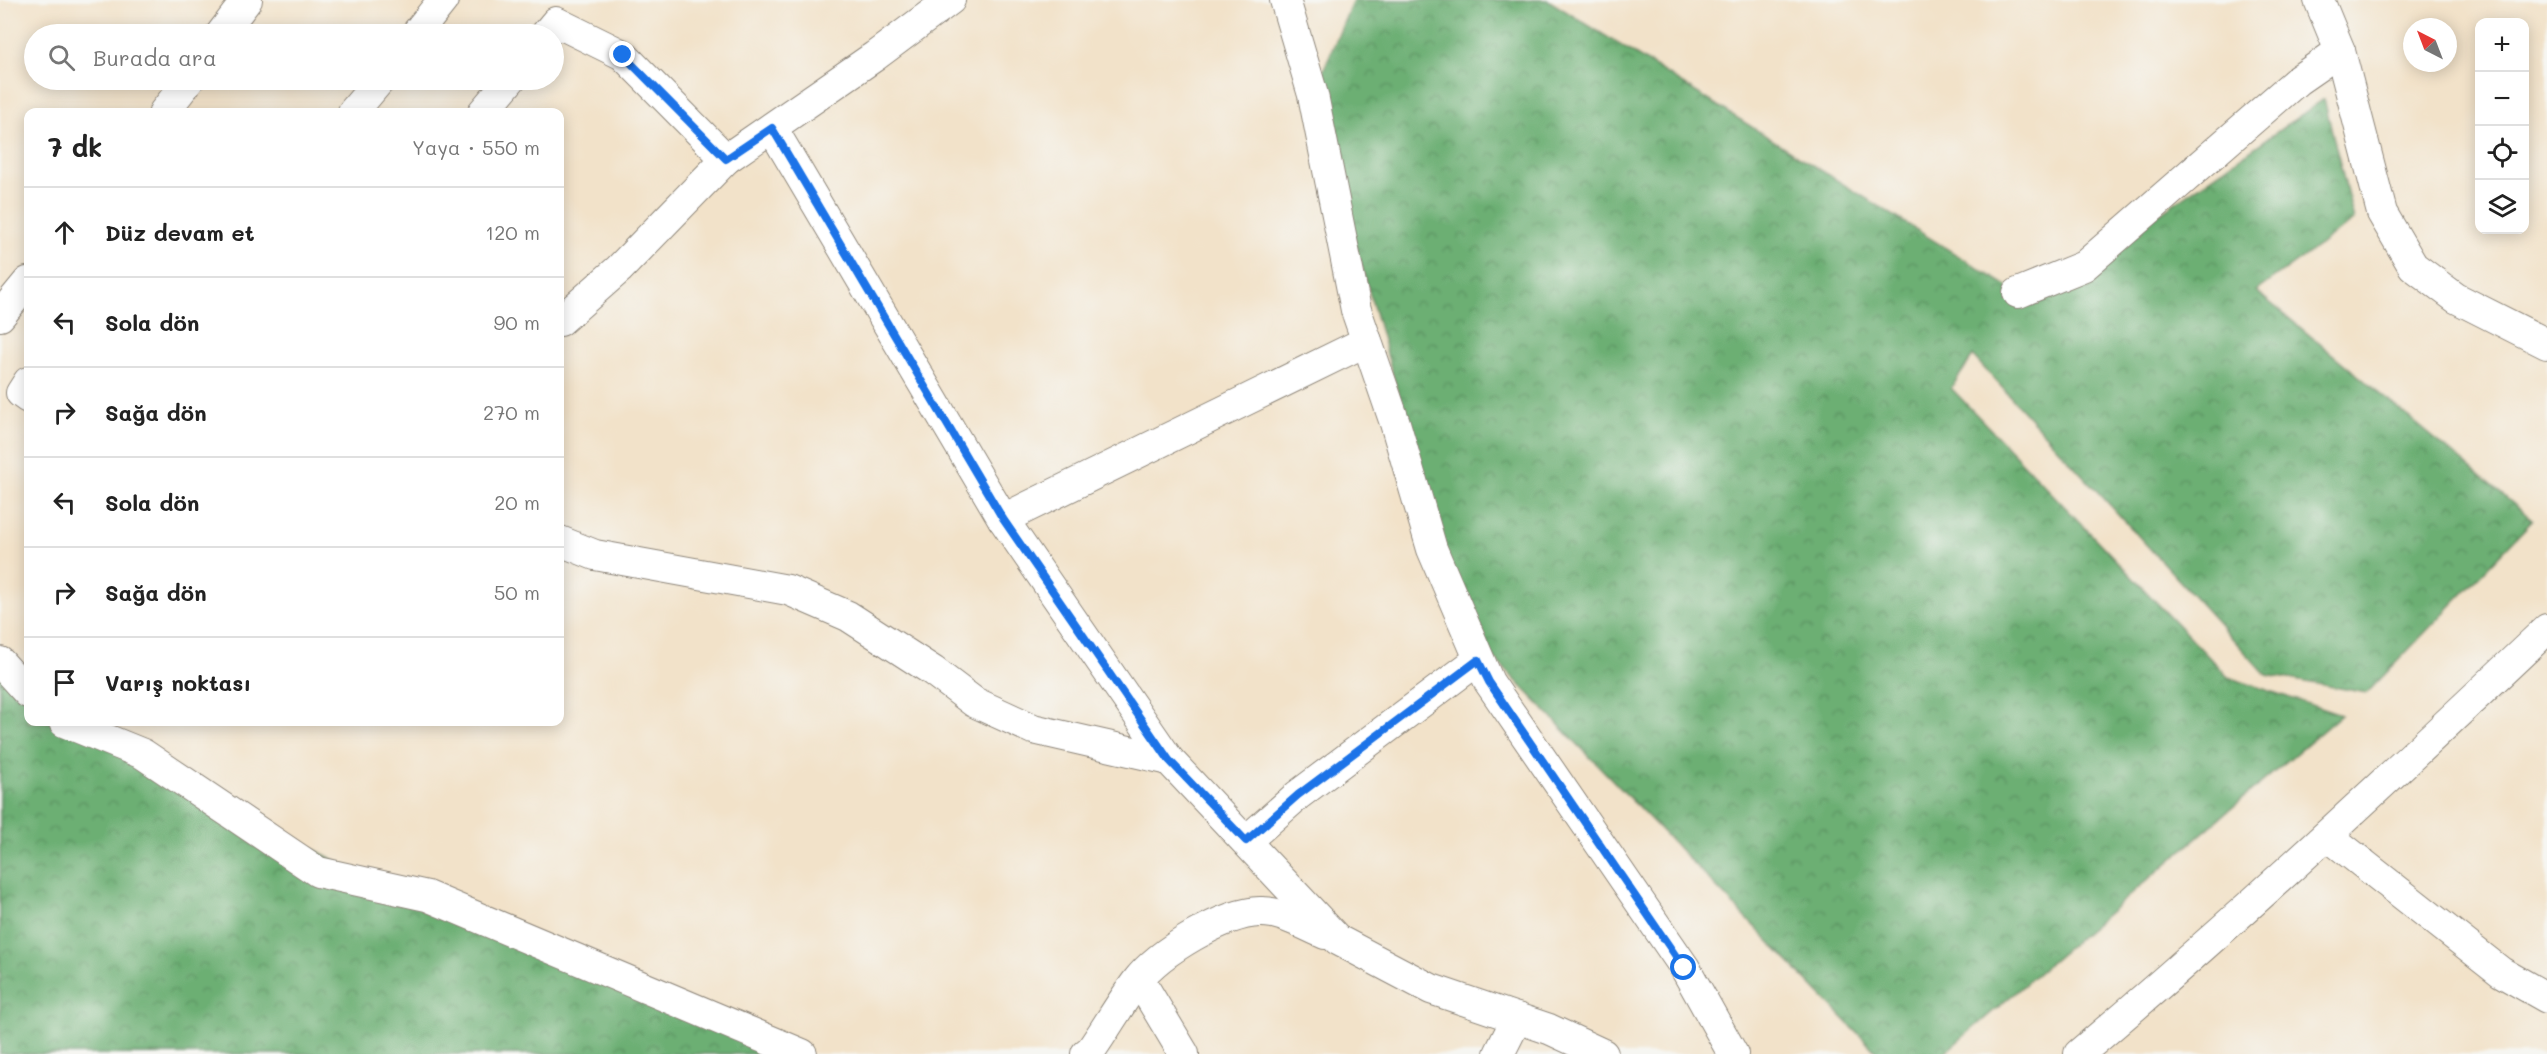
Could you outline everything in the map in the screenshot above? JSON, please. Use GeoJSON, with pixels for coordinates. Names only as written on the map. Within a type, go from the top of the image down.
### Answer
{"type":"FeatureCollection","features":[{"type":"Feature","properties":{"kind":"street"},"geometry":{"type":"LineString","coordinates":[[229,24],[247,0]]}},
{"type":"Feature","properties":{"kind":"street"},"geometry":{"type":"LineString","coordinates":[[424,24],[443,0]]}},
{"type":"Feature","properties":{"kind":"street"},"geometry":{"type":"LineString","coordinates":[[564,317],[619,268],[726,159],[950,0]]}},
{"type":"Feature","properties":{"kind":"street"},"geometry":{"type":"LineString","coordinates":[[1285,0],[1313,95],[1356,310],[1432,549],[1478,660],[1489,682],[1684,968],[1733,1054]]}},
{"type":"Feature","properties":{"kind":"street"},"geometry":{"type":"LineString","coordinates":[[2319,0],[2340,51],[2382,213],[2414,266],[2456,298],[2547,344]]}},
{"type":"Feature","properties":{"kind":"street"},"geometry":{"type":"LineString","coordinates":[[564,26],[623,55],[726,159]]}},
{"type":"Feature","properties":{"kind":"street"},"geometry":{"type":"LineString","coordinates":[[2018,293],[2084,266],[2298,80],[2340,51]]}},
{"type":"Feature","properties":{"kind":"street"},"geometry":{"type":"LineString","coordinates":[[167,108],[181,90]]}},
{"type":"Feature","properties":{"kind":"street"},"geometry":{"type":"LineString","coordinates":[[356,108],[372,90]]}},
{"type":"Feature","properties":{"kind":"street"},"geometry":{"type":"LineString","coordinates":[[486,108],[502,90]]}},
{"type":"Feature","properties":{"kind":"street"},"geometry":{"type":"LineString","coordinates":[[772,128],[1003,519],[1169,760],[1338,940]]}},
{"type":"Feature","properties":{"kind":"street"},"geometry":{"type":"LineString","coordinates":[[0,316],[24,287]]}},
{"type":"Feature","properties":{"kind":"street"},"geometry":{"type":"LineString","coordinates":[[1003,519],[1367,341]]}},
{"type":"Feature","properties":{"kind":"street"},"geometry":{"type":"LineString","coordinates":[[564,543],[595,555],[788,590],[848,616],[933,671],[974,702],[1033,729],[1169,760]]}},
{"type":"Feature","properties":{"kind":"street"},"geometry":{"type":"LineString","coordinates":[[2079,1054],[2180,969],[2328,836],[2547,629]]}},
{"type":"Feature","properties":{"kind":"street"},"geometry":{"type":"LineString","coordinates":[[1246,841],[1298,795],[1478,660]]}},
{"type":"Feature","properties":{"kind":"street"},"geometry":{"type":"LineString","coordinates":[[74,726],[143,754],[318,872],[427,896],[614,972],[802,1054]]}},
{"type":"Feature","properties":{"kind":"street"},"geometry":{"type":"LineString","coordinates":[[2328,836],[2501,972],[2547,998]]}},
{"type":"Feature","properties":{"kind":"street"},"geometry":{"type":"LineString","coordinates":[[1086,1054],[1139,979],[1182,943],[1207,927],[1261,911],[1286,917],[1338,940],[1431,989],[1549,1029],[1603,1054]]}},
{"type":"Feature","properties":{"kind":"street"},"geometry":{"type":"LineString","coordinates":[[1139,979],[1184,1054]]}},
{"type":"Feature","properties":{"kind":"street"},"geometry":{"type":"LineString","coordinates":[[1499,1054],[1517,1018]]}},
{"type":"Feature","properties":{"kind":"green space"},"geometry":{"type":"Polygon","coordinates":[[[1353,0],[1548,0],[2018,293],[2084,266],[2324,99],[2354,220],[2256,291],[2533,520],[2367,693],[2266,675],[1973,356],[1951,388],[2228,677],[2341,715],[1943,1054],[1878,1054],[1465,628],[1313,95],[1353,0]]]}},
{"type":"Feature","properties":{"kind":"green space"},"geometry":{"type":"Polygon","coordinates":[[[0,673],[24,695],[24,726],[69,726],[388,887],[797,1054],[0,1054],[0,673]]]}},
{"type":"Feature","properties":{"kind":"route"},"geometry":{"type":"LineString","coordinates":[[623,55],[726,159],[772,128],[1003,519],[1169,760],[1206,796],[1246,841],[1298,795],[1478,660],[1489,682],[1604,847],[1684,968]]}}]}
